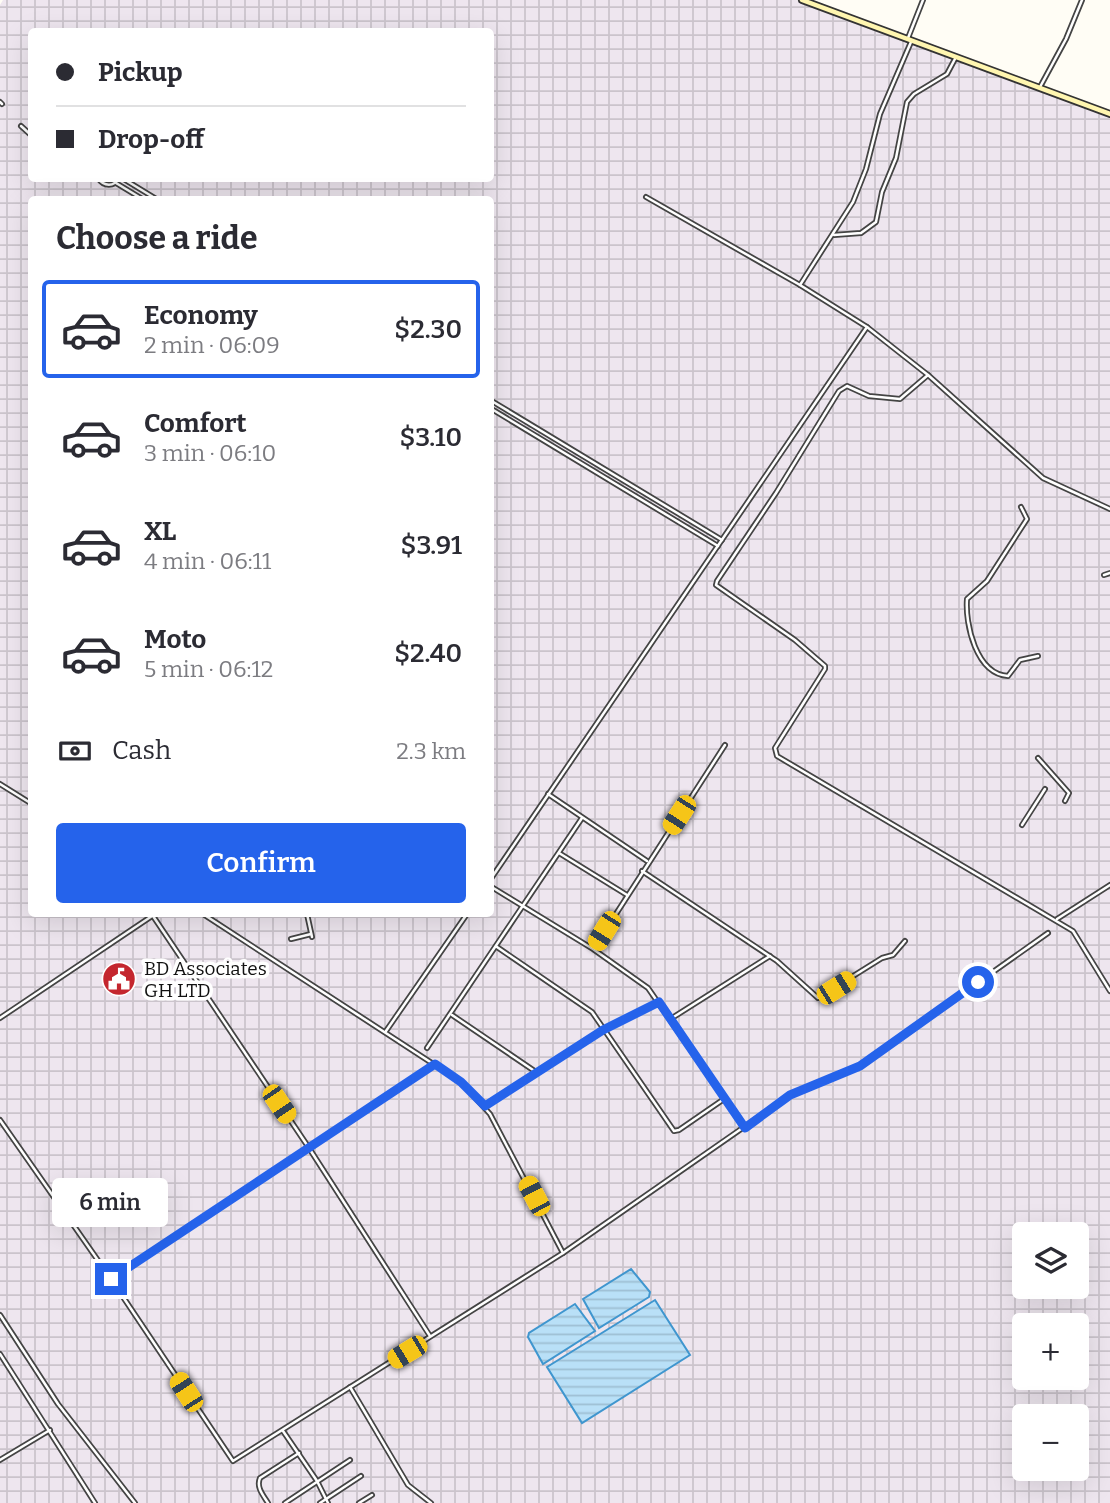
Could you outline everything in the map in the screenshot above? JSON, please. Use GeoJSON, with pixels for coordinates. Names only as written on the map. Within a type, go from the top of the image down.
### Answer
{"type":"FeatureCollection","features":[{"type":"Feature","properties":{"kind":"main road"},"geometry":{"type":"LineString","coordinates":[[802,0],[1110,114]]}},
{"type":"Feature","properties":{"kind":"street"},"geometry":{"type":"LineString","coordinates":[[800,285],[834,235],[858,192],[880,114],[923,0]]}},
{"type":"Feature","properties":{"kind":"street"},"geometry":{"type":"LineString","coordinates":[[1040,87],[1066,39],[1082,0]]}},
{"type":"Feature","properties":{"kind":"street"},"geometry":{"type":"LineString","coordinates":[[834,235],[861,233],[876,222],[882,192],[896,158],[907,102],[914,94],[947,74],[956,57]]}},
{"type":"Feature","properties":{"kind":"street"},"geometry":{"type":"LineString","coordinates":[[102,182],[105,185],[116,183],[137,196]]}},
{"type":"Feature","properties":{"kind":"street"},"geometry":{"type":"LineString","coordinates":[[128,182],[152,196]]}},
{"type":"Feature","properties":{"kind":"street"},"geometry":{"type":"LineString","coordinates":[[646,197],[800,285],[867,327],[928,375],[1043,478],[1110,509]]}},
{"type":"Feature","properties":{"kind":"street"},"geometry":{"type":"LineString","coordinates":[[494,874],[867,327]]}},
{"type":"Feature","properties":{"kind":"street"},"geometry":{"type":"LineString","coordinates":[[928,375],[900,399],[869,396],[853,387],[842,388],[716,585],[795,640],[825,666],[775,748],[777,756],[1057,919],[1078,936],[1110,992]]}},
{"type":"Feature","properties":{"kind":"street"},"geometry":{"type":"LineString","coordinates":[[494,402],[722,540]]}},
{"type":"Feature","properties":{"kind":"street"},"geometry":{"type":"LineString","coordinates":[[494,410],[718,546]]}},
{"type":"Feature","properties":{"kind":"street"},"geometry":{"type":"LineString","coordinates":[[1021,507],[1027,519],[987,581],[967,598],[968,627],[982,661],[994,673],[1007,676],[1020,660],[1038,656]]}},
{"type":"Feature","properties":{"kind":"street"},"geometry":{"type":"LineString","coordinates":[[1104,575],[1110,573]]}},
{"type":"Feature","properties":{"kind":"street"},"geometry":{"type":"LineString","coordinates":[[593,949],[725,745]]}},
{"type":"Feature","properties":{"kind":"street"},"geometry":{"type":"LineString","coordinates":[[1038,758],[1069,793],[1065,801]]}},
{"type":"Feature","properties":{"kind":"street"},"geometry":{"type":"LineString","coordinates":[[0,784],[28,802]]}},
{"type":"Feature","properties":{"kind":"street"},"geometry":{"type":"LineString","coordinates":[[1022,825],[1045,789]]}},
{"type":"Feature","properties":{"kind":"street"},"geometry":{"type":"LineString","coordinates":[[548,794],[648,862]]}},
{"type":"Feature","properties":{"kind":"street"},"geometry":{"type":"LineString","coordinates":[[427,1048],[582,818]]}},
{"type":"Feature","properties":{"kind":"street"},"geometry":{"type":"LineString","coordinates":[[559,853],[627,895]]}},
{"type":"Feature","properties":{"kind":"street"},"geometry":{"type":"LineString","coordinates":[[642,871],[770,956],[818,998],[882,958],[893,955],[905,941]]}},
{"type":"Feature","properties":{"kind":"street"},"geometry":{"type":"LineString","coordinates":[[1057,919],[1110,885]]}},
{"type":"Feature","properties":{"kind":"street"},"geometry":{"type":"LineString","coordinates":[[494,888],[593,949],[648,988],[745,1128]]}},
{"type":"Feature","properties":{"kind":"street"},"geometry":{"type":"LineString","coordinates":[[0,1018],[151,917]]}},
{"type":"Feature","properties":{"kind":"street"},"geometry":{"type":"LineString","coordinates":[[155,917],[431,1337]]}},
{"type":"Feature","properties":{"kind":"street"},"geometry":{"type":"LineString","coordinates":[[208,917],[461,1082],[485,1106],[563,1252]]}},
{"type":"Feature","properties":{"kind":"street"},"geometry":{"type":"LineString","coordinates":[[291,939],[312,936],[308,917]]}},
{"type":"Feature","properties":{"kind":"street"},"geometry":{"type":"LineString","coordinates":[[386,1031],[465,917]]}},
{"type":"Feature","properties":{"kind":"street"},"geometry":{"type":"LineString","coordinates":[[0,1121],[111,1279],[231,1460],[235,1461],[563,1252],[790,1095],[860,1066],[1048,933]]}},
{"type":"Feature","properties":{"kind":"street"},"geometry":{"type":"LineString","coordinates":[[497,947],[592,1012],[674,1131],[724,1099]]}},
{"type":"Feature","properties":{"kind":"street"},"geometry":{"type":"LineString","coordinates":[[671,1019],[770,956]]}},
{"type":"Feature","properties":{"kind":"street"},"geometry":{"type":"LineString","coordinates":[[485,1106],[603,1030],[659,1002]]}},
{"type":"Feature","properties":{"kind":"street"},"geometry":{"type":"LineString","coordinates":[[452,1014],[536,1072]]}},
{"type":"Feature","properties":{"kind":"street"},"geometry":{"type":"LineString","coordinates":[[111,1279],[435,1064]]}},
{"type":"Feature","properties":{"kind":"street"},"geometry":{"type":"LineString","coordinates":[[0,1315],[58,1405],[135,1503]]}},
{"type":"Feature","properties":{"kind":"street"},"geometry":{"type":"LineString","coordinates":[[0,1354],[95,1503]]}},
{"type":"Feature","properties":{"kind":"street"},"geometry":{"type":"LineString","coordinates":[[350,1387],[408,1485],[431,1503]]}},
{"type":"Feature","properties":{"kind":"street"},"geometry":{"type":"LineString","coordinates":[[0,1460],[50,1430]]}},
{"type":"Feature","properties":{"kind":"street"},"geometry":{"type":"LineString","coordinates":[[283,1431],[317,1481],[327,1501]]}},
{"type":"Feature","properties":{"kind":"street"},"geometry":{"type":"LineString","coordinates":[[268,1503],[259,1489],[260,1478],[299,1453]]}},
{"type":"Feature","properties":{"kind":"street"},"geometry":{"type":"LineString","coordinates":[[285,1503],[350,1460]]}},
{"type":"Feature","properties":{"kind":"street"},"geometry":{"type":"LineString","coordinates":[[320,1503],[327,1501],[361,1476]]}},
{"type":"Feature","properties":{"kind":"street"},"geometry":{"type":"LineString","coordinates":[[359,1503],[372,1494]]}},
{"type":"Feature","properties":{"kind":"shaded area"},"geometry":{"type":"Polygon","coordinates":[[[3,0],[796,0],[1110,117],[1110,1503],[0,1503],[0,5],[3,0]]]}},
{"type":"Feature","properties":{"kind":"water"},"geometry":{"type":"Polygon","coordinates":[[[631,1269],[650,1292],[649,1297],[599,1328],[583,1299],[631,1269]]]}},
{"type":"Feature","properties":{"kind":"water"},"geometry":{"type":"Polygon","coordinates":[[[655,1300],[690,1355],[582,1423],[547,1367],[655,1300]]]}},
{"type":"Feature","properties":{"kind":"water"},"geometry":{"type":"Polygon","coordinates":[[[575,1304],[595,1331],[543,1364],[528,1337],[529,1333],[575,1304]]]}},
{"type":"Feature","properties":{"kind":"place","name":"BD Associates GH LTD"},"geometry":{"type":"Point","coordinates":[119,979]}},
{"type":"Feature","properties":{"kind":"route"},"geometry":{"type":"LineString","coordinates":[[111,1279],[435,1064],[461,1082],[485,1106],[603,1030],[659,1002],[745,1128],[790,1095],[860,1066],[978,982]]}}]}
